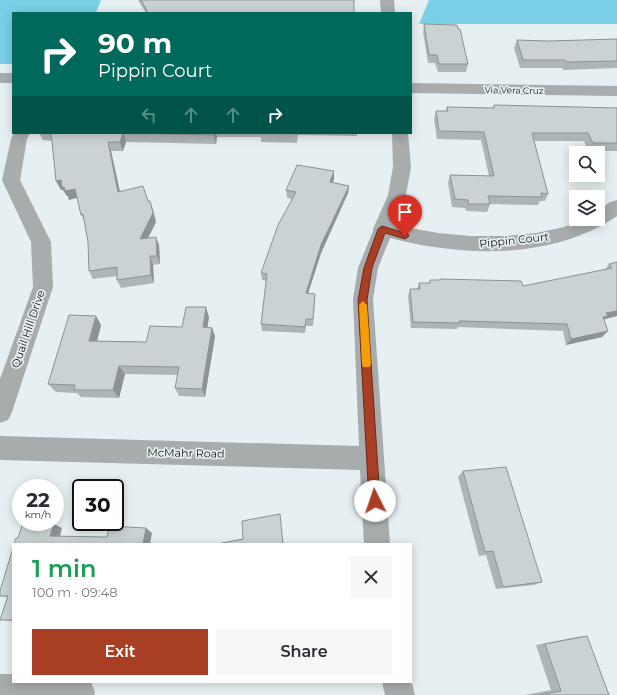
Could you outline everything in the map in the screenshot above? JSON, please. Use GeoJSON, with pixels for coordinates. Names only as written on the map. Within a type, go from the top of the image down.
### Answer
{"type":"FeatureCollection","features":[{"type":"Feature","properties":{"kind":"street"},"geometry":{"type":"LineString","coordinates":[[387,0],[388,12]]}},
{"type":"Feature","properties":{"kind":"street"},"geometry":{"type":"LineString","coordinates":[[0,78],[12,78]]}},
{"type":"Feature","properties":{"kind":"street","name":"Via Vera Cruz"},"geometry":{"type":"LineString","coordinates":[[412,88],[617,91]]}},
{"type":"Feature","properties":{"kind":"street","name":"Quail Hill Drive"},"geometry":{"type":"LineString","coordinates":[[0,412],[43,287],[41,242],[11,180],[19,139],[22,134]]}},
{"type":"Feature","properties":{"kind":"street"},"geometry":{"type":"LineString","coordinates":[[377,543],[363,300],[368,268],[382,229],[397,195],[402,167],[400,134]]}},
{"type":"Feature","properties":{"kind":"street","name":"Pippin Court"},"geometry":{"type":"LineString","coordinates":[[382,229],[405,236],[481,245],[547,238],[583,228],[610,212],[617,206]]}},
{"type":"Feature","properties":{"kind":"street","name":"McMahr Road"},"geometry":{"type":"LineString","coordinates":[[0,448],[372,458]]}},
{"type":"Feature","properties":{"kind":"street"},"geometry":{"type":"LineString","coordinates":[[397,683],[400,695]]}},
{"type":"Feature","properties":{"kind":"street"},"geometry":{"type":"LineString","coordinates":[[0,688],[80,692]]}},
{"type":"Feature","properties":{"kind":"shaded area"},"geometry":{"type":"Polygon","coordinates":[[[0,0],[101,0],[96,12],[12,12],[12,64],[0,64],[0,0]]]}},
{"type":"Feature","properties":{"kind":"shaded area"},"geometry":{"type":"Polygon","coordinates":[[[429,0],[617,0],[617,24],[419,24],[429,0]]]}},
{"type":"Feature","properties":{"kind":"building"},"geometry":{"type":"Polygon","coordinates":[[[141,0],[354,0],[354,12],[147,12],[141,0]]]}},
{"type":"Feature","properties":{"kind":"building"},"geometry":{"type":"Polygon","coordinates":[[[424,24],[457,25],[458,29],[460,29],[468,64],[439,64],[437,55],[429,55],[424,24]]]}},
{"type":"Feature","properties":{"kind":"building"},"geometry":{"type":"Polygon","coordinates":[[[617,39],[617,61],[566,62],[565,60],[523,60],[517,40],[548,41],[617,39]]]}},
{"type":"Feature","properties":{"kind":"building"},"geometry":{"type":"Polygon","coordinates":[[[494,105],[617,108],[617,143],[593,143],[588,133],[532,133],[548,194],[541,193],[542,197],[488,196],[490,204],[468,204],[468,200],[455,199],[450,175],[494,176],[484,132],[439,131],[436,111],[448,111],[447,107],[494,108],[494,105]]]}},
{"type":"Feature","properties":{"kind":"building"},"geometry":{"type":"Polygon","coordinates":[[[51,134],[123,134],[120,142],[108,142],[118,192],[143,186],[148,201],[150,201],[153,213],[140,239],[156,237],[157,256],[150,256],[151,275],[117,280],[117,267],[89,271],[88,242],[83,214],[81,215],[75,189],[65,191],[64,187],[62,188],[61,180],[56,181],[51,134]]]}},
{"type":"Feature","properties":{"kind":"building"},"geometry":{"type":"Polygon","coordinates":[[[176,134],[214,134],[214,135],[176,134]]]}},
{"type":"Feature","properties":{"kind":"building"},"geometry":{"type":"Polygon","coordinates":[[[297,165],[334,171],[330,182],[349,186],[321,245],[306,293],[315,294],[313,319],[306,319],[305,327],[261,324],[267,274],[261,273],[278,225],[296,192],[286,190],[297,165]]]}},
{"type":"Feature","properties":{"kind":"building"},"geometry":{"type":"Polygon","coordinates":[[[617,262],[617,311],[606,313],[608,316],[603,317],[608,331],[571,339],[567,324],[459,321],[460,323],[413,322],[410,289],[420,289],[419,283],[430,283],[430,280],[440,279],[521,281],[523,286],[612,268],[609,264],[617,262]]]}},
{"type":"Feature","properties":{"kind":"building"},"geometry":{"type":"Polygon","coordinates":[[[186,307],[206,307],[203,327],[212,328],[202,389],[175,388],[179,367],[119,366],[113,390],[74,390],[75,385],[48,384],[69,315],[96,316],[89,341],[146,342],[150,326],[182,327],[186,307]]]}},
{"type":"Feature","properties":{"kind":"building"},"geometry":{"type":"Polygon","coordinates":[[[506,467],[542,582],[503,587],[493,551],[485,552],[463,471],[506,467]]]}},
{"type":"Feature","properties":{"kind":"building"},"geometry":{"type":"Polygon","coordinates":[[[280,514],[283,543],[222,543],[243,539],[242,521],[280,514]]]}},
{"type":"Feature","properties":{"kind":"building"},"geometry":{"type":"Polygon","coordinates":[[[124,527],[146,528],[143,543],[14,543],[16,538],[18,538],[20,531],[52,531],[50,536],[107,537],[108,531],[124,531],[124,527]]]}},
{"type":"Feature","properties":{"kind":"building"},"geometry":{"type":"Polygon","coordinates":[[[12,551],[12,620],[0,620],[8,596],[0,596],[0,591],[12,551]]]}},
{"type":"Feature","properties":{"kind":"building"},"geometry":{"type":"Polygon","coordinates":[[[587,636],[609,695],[540,695],[561,691],[545,644],[587,636]]]}},
{"type":"Feature","properties":{"kind":"slow traffic"},"geometry":{"type":"LineString","coordinates":[[363,305],[367,364]]}},
{"type":"Feature","properties":{"kind":"route"},"geometry":{"type":"LineString","coordinates":[[375,501],[363,300],[368,268],[382,229],[405,236]]}}]}
